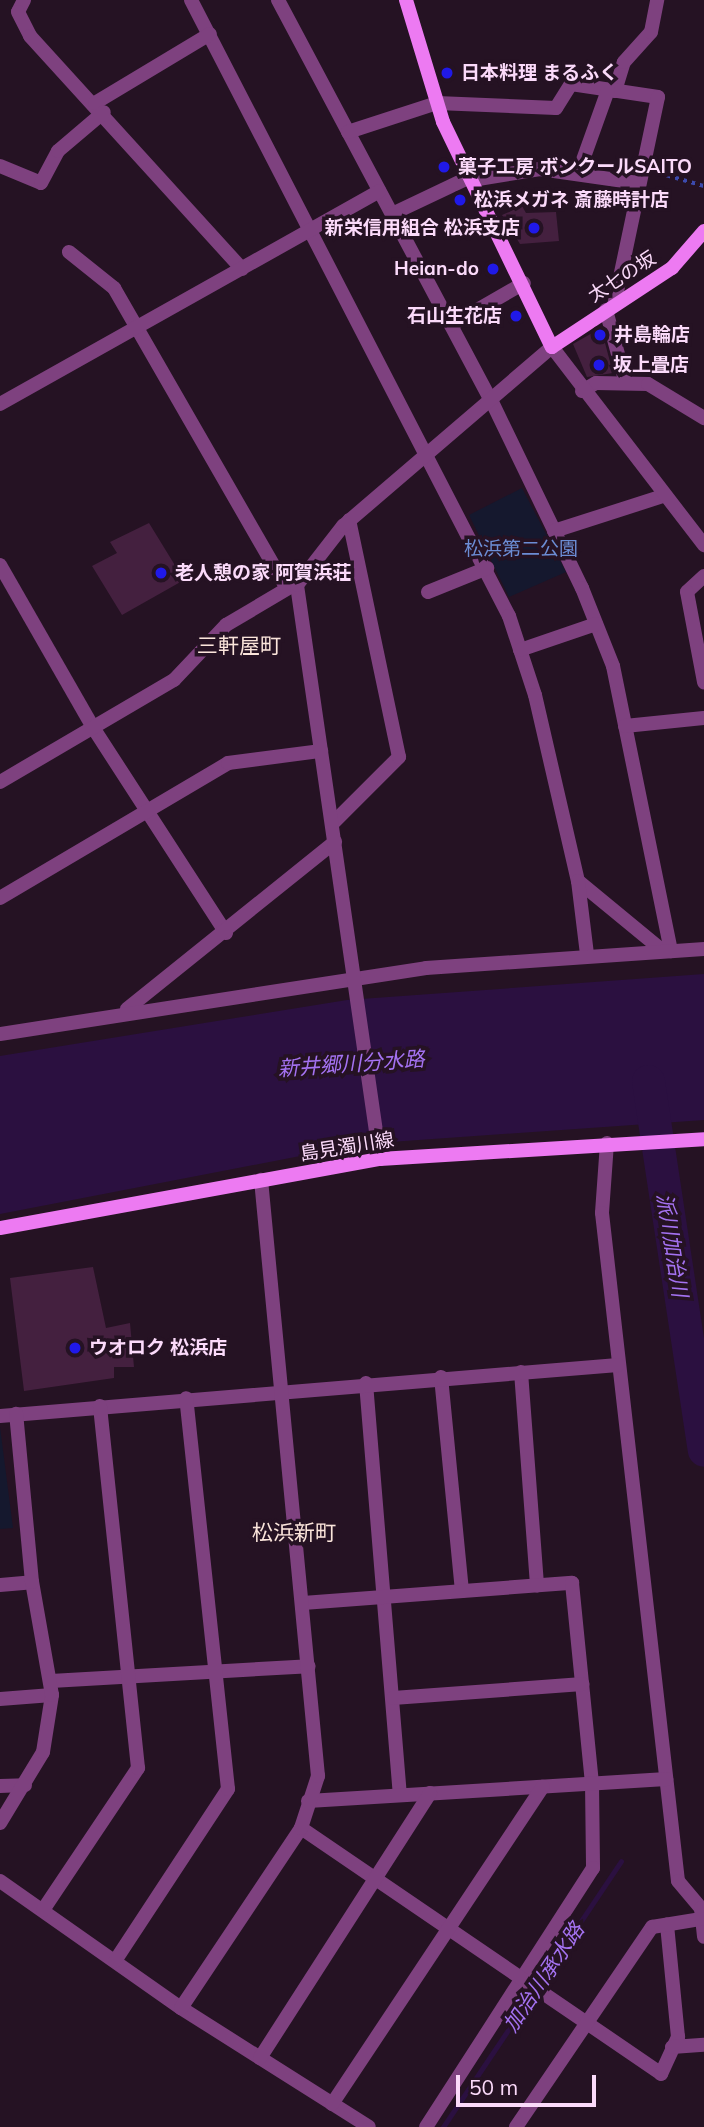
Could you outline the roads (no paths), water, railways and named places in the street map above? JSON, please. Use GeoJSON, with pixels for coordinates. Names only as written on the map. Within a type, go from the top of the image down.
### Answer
{"type":"FeatureCollection","features":[{"type":"Feature","properties":{"kind":"main road"},"geometry":{"type":"LineString","coordinates":[[406,0],[437,103],[552,347]]}},
{"type":"Feature","properties":{"kind":"main road","name":"太七の坂"},"geometry":{"type":"LineString","coordinates":[[552,347],[672,268],[704,231]]}},
{"type":"Feature","properties":{"kind":"main road","name":"島見濁川線"},"geometry":{"type":"LineString","coordinates":[[0,1228],[380,1159],[704,1139]]}},
{"type":"Feature","properties":{"kind":"street"},"geometry":{"type":"LineString","coordinates":[[24,0],[18,12],[30,36],[99,108],[242,269]]}},
{"type":"Feature","properties":{"kind":"street"},"geometry":{"type":"LineString","coordinates":[[191,0],[487,568],[520,650],[578,881],[587,954]]}},
{"type":"Feature","properties":{"kind":"street"},"geometry":{"type":"LineString","coordinates":[[278,0],[492,402],[596,624],[625,726],[667,951]]}},
{"type":"Feature","properties":{"kind":"street"},"geometry":{"type":"LineString","coordinates":[[579,171],[624,62],[651,32],[656,0]]}},
{"type":"Feature","properties":{"kind":"street"},"geometry":{"type":"LineString","coordinates":[[0,166],[41,183],[58,151],[99,108],[210,34]]}},
{"type":"Feature","properties":{"kind":"street"},"geometry":{"type":"LineString","coordinates":[[348,132],[437,103],[555,108],[571,84],[658,97],[610,307],[625,380]]}},
{"type":"Feature","properties":{"kind":"street"},"geometry":{"type":"LineString","coordinates":[[392,214],[471,179],[497,172],[579,171],[640,176]]}},
{"type":"Feature","properties":{"kind":"street"},"geometry":{"type":"LineString","coordinates":[[0,404],[379,191]]}},
{"type":"Feature","properties":{"kind":"street"},"geometry":{"type":"LineString","coordinates":[[69,252],[114,288],[136,329],[292,586],[356,978],[380,1159]]}},
{"type":"Feature","properties":{"kind":"street"},"geometry":{"type":"LineString","coordinates":[[450,325],[524,283]]}},
{"type":"Feature","properties":{"kind":"street"},"geometry":{"type":"LineString","coordinates":[[0,782],[174,680],[226,625],[292,586],[349,520],[492,402],[552,347],[582,391],[663,496],[704,544]]}},
{"type":"Feature","properties":{"kind":"street"},"geometry":{"type":"LineString","coordinates":[[582,391],[625,380],[666,391],[704,418]]}},
{"type":"Feature","properties":{"kind":"street"},"geometry":{"type":"LineString","coordinates":[[554,531],[663,496]]}},
{"type":"Feature","properties":{"kind":"street"},"geometry":{"type":"LineString","coordinates":[[332,824],[399,757],[349,520]]}},
{"type":"Feature","properties":{"kind":"street"},"geometry":{"type":"LineString","coordinates":[[0,565],[94,729],[226,933]]}},
{"type":"Feature","properties":{"kind":"street"},"geometry":{"type":"LineString","coordinates":[[428,592],[487,568]]}},
{"type":"Feature","properties":{"kind":"street"},"geometry":{"type":"LineString","coordinates":[[704,576],[687,592],[704,682]]}},
{"type":"Feature","properties":{"kind":"street"},"geometry":{"type":"LineString","coordinates":[[520,650],[596,624]]}},
{"type":"Feature","properties":{"kind":"street"},"geometry":{"type":"LineString","coordinates":[[625,726],[704,718]]}},
{"type":"Feature","properties":{"kind":"street"},"geometry":{"type":"LineString","coordinates":[[0,898],[228,763],[321,751]]}},
{"type":"Feature","properties":{"kind":"street"},"geometry":{"type":"LineString","coordinates":[[126,1010],[226,933],[335,842]]}},
{"type":"Feature","properties":{"kind":"street"},"geometry":{"type":"LineString","coordinates":[[578,881],[667,951]]}},
{"type":"Feature","properties":{"kind":"street"},"geometry":{"type":"LineString","coordinates":[[0,1034],[126,1010],[356,978],[587,954],[704,949]]}},
{"type":"Feature","properties":{"kind":"street"},"geometry":{"type":"LineString","coordinates":[[607,1143],[602,1213],[678,1881],[702,1911],[704,1937]]}},
{"type":"Feature","properties":{"kind":"street"},"geometry":{"type":"LineString","coordinates":[[181,2008],[300,1828],[318,1776],[261,1180]]}},
{"type":"Feature","properties":{"kind":"street"},"geometry":{"type":"LineString","coordinates":[[0,1416],[282,1389],[618,1365]]}},
{"type":"Feature","properties":{"kind":"street"},"geometry":{"type":"LineString","coordinates":[[521,1372],[537,1586]]}},
{"type":"Feature","properties":{"kind":"street"},"geometry":{"type":"LineString","coordinates":[[441,1377],[462,1591]]}},
{"type":"Feature","properties":{"kind":"street"},"geometry":{"type":"LineString","coordinates":[[366,1383],[400,1796]]}},
{"type":"Feature","properties":{"kind":"street"},"geometry":{"type":"LineString","coordinates":[[115,1961],[228,1789],[218,1671],[186,1398]]}},
{"type":"Feature","properties":{"kind":"street"},"geometry":{"type":"LineString","coordinates":[[43,1910],[138,1768],[100,1406]]}},
{"type":"Feature","properties":{"kind":"street"},"geometry":{"type":"LineString","coordinates":[[0,1823],[43,1752],[51,1688],[32,1582],[16,1415]]}},
{"type":"Feature","properties":{"kind":"street"},"geometry":{"type":"LineString","coordinates":[[0,1585],[32,1582]]}},
{"type":"Feature","properties":{"kind":"street"},"geometry":{"type":"LineString","coordinates":[[303,1603],[572,1583],[592,1783],[593,1868],[426,2127]]}},
{"type":"Feature","properties":{"kind":"street"},"geometry":{"type":"LineString","coordinates":[[0,1699],[51,1688],[127,1677],[309,1666]]}},
{"type":"Feature","properties":{"kind":"street"},"geometry":{"type":"LineString","coordinates":[[393,1698],[582,1684]]}},
{"type":"Feature","properties":{"kind":"street"},"geometry":{"type":"LineString","coordinates":[[308,1801],[666,1779]]}},
{"type":"Feature","properties":{"kind":"street"},"geometry":{"type":"LineString","coordinates":[[0,1786],[25,1785]]}},
{"type":"Feature","properties":{"kind":"street"},"geometry":{"type":"LineString","coordinates":[[332,2104],[542,1787]]}},
{"type":"Feature","properties":{"kind":"street"},"geometry":{"type":"LineString","coordinates":[[260,2058],[379,1883],[430,1793]]}},
{"type":"Feature","properties":{"kind":"street"},"geometry":{"type":"LineString","coordinates":[[300,1828],[520,1981],[662,2074],[678,2037],[667,1924]]}},
{"type":"Feature","properties":{"kind":"street"},"geometry":{"type":"LineString","coordinates":[[0,1881],[181,2008],[369,2127]]}},
{"type":"Feature","properties":{"kind":"street"},"geometry":{"type":"LineString","coordinates":[[516,2127],[652,1927],[702,1911]]}},
{"type":"Feature","properties":{"kind":"street"},"geometry":{"type":"LineString","coordinates":[[673,2047],[704,2045]]}},
{"type":"Feature","properties":{"kind":"water","name":"新井郷川分水路"},"geometry":{"type":"Polygon","coordinates":[[[704,974],[704,1120],[362,1144],[0,1214],[0,1056],[347,1000],[704,974]]]}},
{"type":"Feature","properties":{"kind":"waterway","name":"派川加治川"},"geometry":{"type":"LineString","coordinates":[[648,1081],[704,1450]]}},
{"type":"Feature","properties":{"kind":"waterway","name":"加治川承水路"},"geometry":{"type":"LineString","coordinates":[[443,2127],[621,1861]]}},
{"type":"Feature","properties":{"kind":"place","name":"日本料理 まるふく"},"geometry":{"type":"Point","coordinates":[447,73]}},
{"type":"Feature","properties":{"kind":"place","name":"菓子工房 ボンクールSAITO"},"geometry":{"type":"Point","coordinates":[444,167]}},
{"type":"Feature","properties":{"kind":"place","name":"松浜メガネ 斎藤時計店"},"geometry":{"type":"Point","coordinates":[460,200]}},
{"type":"Feature","properties":{"kind":"place","name":"新栄信用組合 松浜支店"},"geometry":{"type":"Point","coordinates":[534,228]}},
{"type":"Feature","properties":{"kind":"place","name":"Heian-do"},"geometry":{"type":"Point","coordinates":[493,269]}},
{"type":"Feature","properties":{"kind":"place","name":"石山生花店"},"geometry":{"type":"Point","coordinates":[516,316]}},
{"type":"Feature","properties":{"kind":"place","name":"井島輪店"},"geometry":{"type":"Point","coordinates":[600,335]}},
{"type":"Feature","properties":{"kind":"place","name":"坂上畳店"},"geometry":{"type":"Point","coordinates":[599,365]}},
{"type":"Feature","properties":{"kind":"place","name":"老人憩の家 阿賀浜荘"},"geometry":{"type":"Point","coordinates":[161,573]}},
{"type":"Feature","properties":{"kind":"place","name":"ウオロク 松浜店"},"geometry":{"type":"Point","coordinates":[75,1348]}},
{"type":"Feature","properties":{"kind":"district","name":"三軒屋町"},"geometry":{"type":"Point","coordinates":[239,645]}},
{"type":"Feature","properties":{"kind":"district","name":"松浜新町"},"geometry":{"type":"Point","coordinates":[294,1532]}},
{"type":"Feature","properties":{"kind":"park label","name":"松浜第二公園"},"geometry":{"type":"Point","coordinates":[521,549]}}]}
